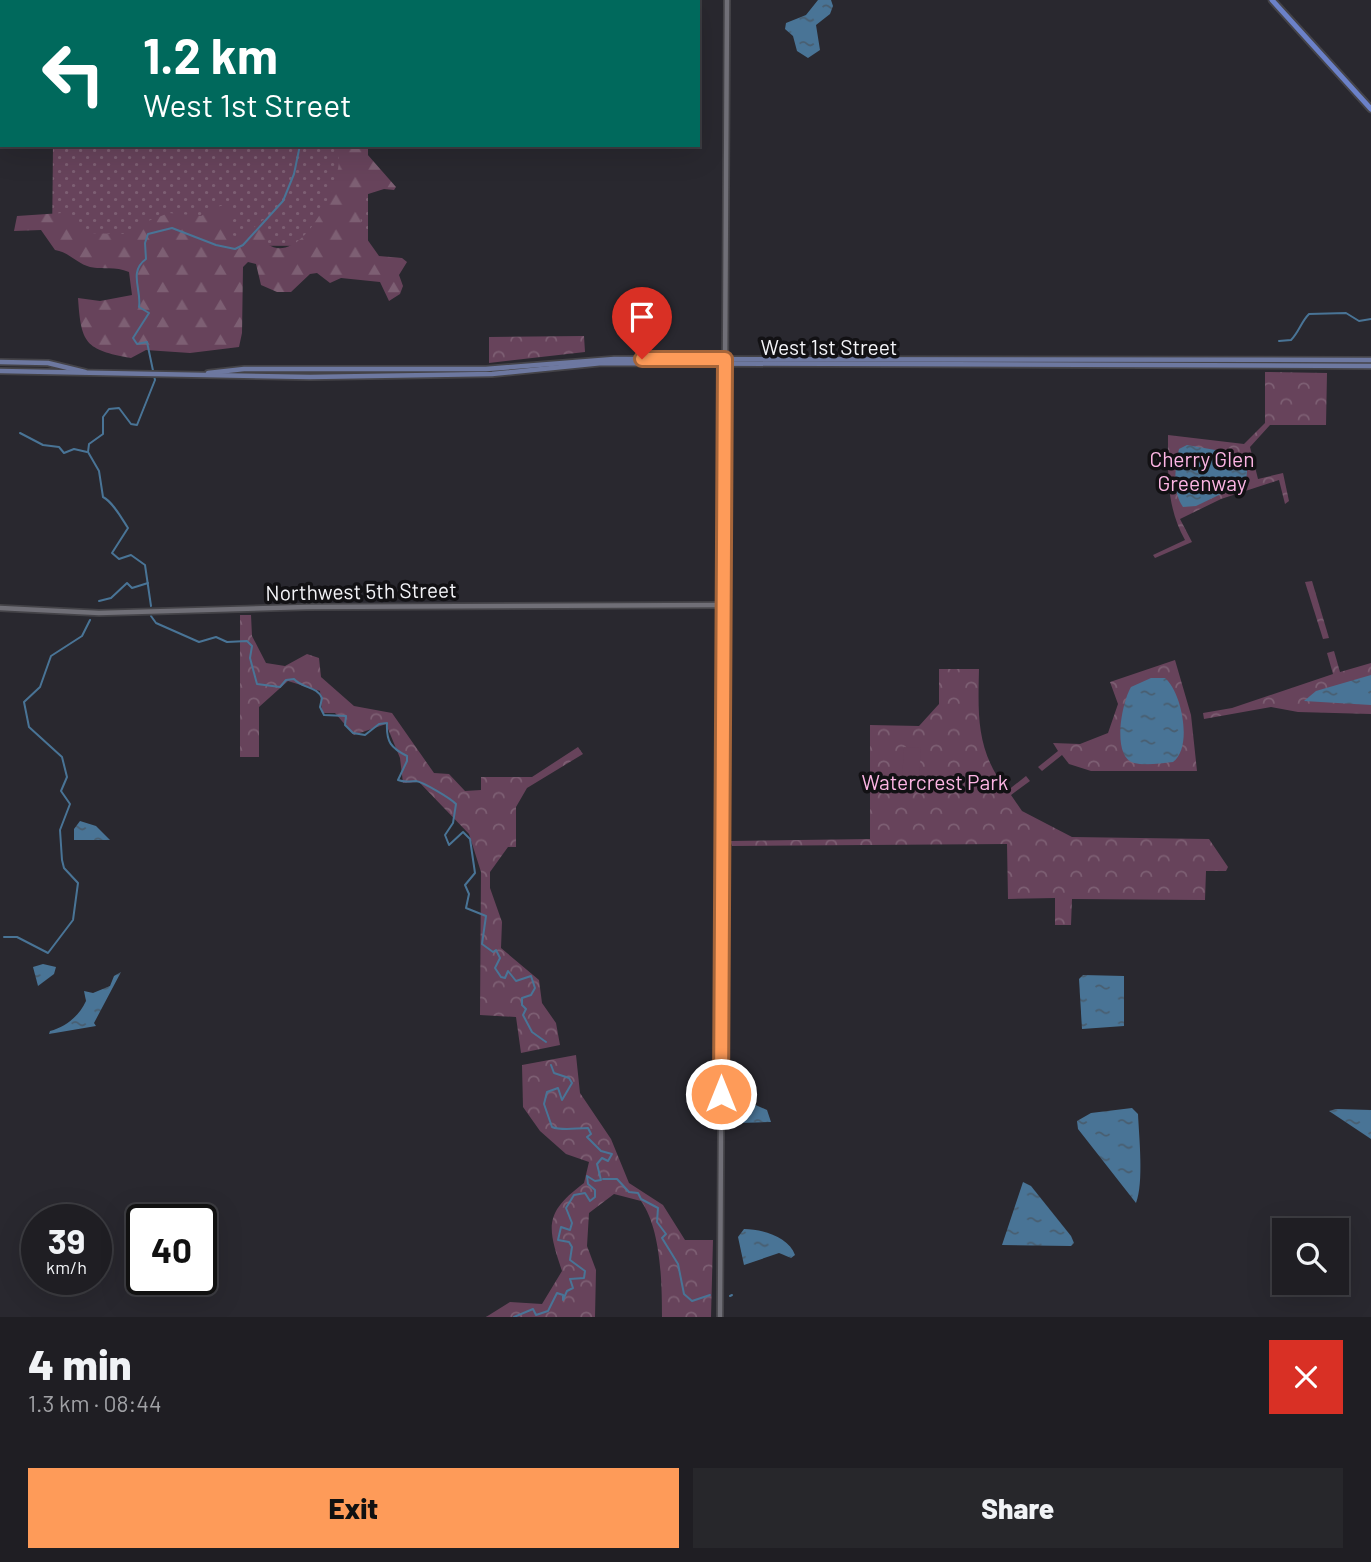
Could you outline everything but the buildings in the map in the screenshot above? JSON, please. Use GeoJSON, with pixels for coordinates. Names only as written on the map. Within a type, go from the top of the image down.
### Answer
{"type":"FeatureCollection","features":[{"type":"Feature","properties":{"kind":"main road"},"geometry":{"type":"LineString","coordinates":[[1272,0],[1371,109]]}},
{"type":"Feature","properties":{"kind":"main road","name":"West 1st Street"},"geometry":{"type":"LineString","coordinates":[[0,371],[310,377],[503,373],[592,364],[1371,360]]}},
{"type":"Feature","properties":{"kind":"main road","name":"West 1st Street"},"geometry":{"type":"LineString","coordinates":[[0,362],[48,363],[93,374]]}},
{"type":"Feature","properties":{"kind":"main road","name":"West 1st Street"},"geometry":{"type":"LineString","coordinates":[[725,362],[1371,366]]}},
{"type":"Feature","properties":{"kind":"street"},"geometry":{"type":"LineString","coordinates":[[720,1317],[727,0]]}},
{"type":"Feature","properties":{"kind":"street","name":"Northwest 5th Street"},"geometry":{"type":"LineString","coordinates":[[0,608],[99,613],[307,607],[723,605]]}},
{"type":"Feature","properties":{"kind":"green space"},"geometry":{"type":"Polygon","coordinates":[[[53,147],[368,147],[368,246],[52,245],[53,147]]]}},
{"type":"Feature","properties":{"kind":"green space"},"geometry":{"type":"Polygon","coordinates":[[[336,147],[368,147],[367,154],[396,187],[394,190],[384,189],[365,195],[366,210],[360,213],[362,232],[379,256],[402,258],[407,262],[399,275],[403,286],[400,294],[389,301],[380,282],[341,278],[330,283],[317,273],[310,274],[291,292],[277,292],[261,285],[256,264],[248,262],[243,267],[242,333],[239,347],[190,353],[146,350],[131,358],[104,352],[88,342],[84,335],[78,298],[100,301],[132,295],[129,272],[85,265],[55,250],[41,230],[14,231],[17,216],[62,213],[69,215],[80,233],[126,234],[141,220],[148,221],[169,213],[201,216],[220,206],[228,206],[234,217],[229,235],[242,237],[263,220],[268,223],[267,244],[280,248],[293,245],[316,221],[332,189],[339,161],[336,147]]]}},
{"type":"Feature","properties":{"kind":"green space"},"geometry":{"type":"Polygon","coordinates":[[[584,336],[585,352],[489,363],[489,337],[584,336]]]}},
{"type":"Feature","properties":{"kind":"green space","name":"Cherry Glen Greenway"},"geometry":{"type":"Polygon","coordinates":[[[1265,372],[1327,373],[1326,425],[1270,425],[1250,447],[1258,479],[1283,473],[1289,501],[1285,504],[1279,480],[1221,499],[1180,519],[1192,542],[1155,558],[1153,555],[1185,540],[1171,502],[1168,435],[1244,444],[1265,423],[1265,372]]]}},
{"type":"Feature","properties":{"kind":"green space"},"geometry":{"type":"Polygon","coordinates":[[[1312,581],[1329,638],[1323,639],[1305,582],[1312,581]]]}},
{"type":"Feature","properties":{"kind":"green space"},"geometry":{"type":"Polygon","coordinates":[[[240,615],[251,615],[252,636],[266,663],[285,666],[307,654],[319,658],[321,677],[354,706],[392,713],[434,773],[449,774],[465,791],[481,790],[481,777],[532,777],[578,747],[583,754],[527,788],[516,807],[516,847],[508,847],[490,872],[490,888],[502,922],[501,948],[539,980],[542,1003],[556,1023],[560,1045],[521,1053],[516,1017],[480,1015],[481,872],[469,834],[419,782],[403,783],[400,758],[386,724],[354,735],[335,713],[322,713],[320,691],[288,681],[259,707],[259,757],[240,757],[240,615]]]}},
{"type":"Feature","properties":{"kind":"green space"},"geometry":{"type":"Polygon","coordinates":[[[1334,651],[1340,672],[1371,663],[1371,714],[1298,712],[1271,707],[1204,719],[1203,713],[1232,708],[1333,674],[1327,653],[1334,651]]]}},
{"type":"Feature","properties":{"kind":"green space"},"geometry":{"type":"Polygon","coordinates":[[[1175,660],[1191,715],[1197,771],[1091,771],[1069,764],[1062,755],[1042,771],[1038,767],[1058,751],[1053,743],[1080,744],[1108,733],[1118,704],[1110,682],[1175,660]]]}},
{"type":"Feature","properties":{"kind":"green space","name":"Watercrest Park"},"geometry":{"type":"Polygon","coordinates":[[[939,669],[979,669],[979,718],[984,747],[1007,791],[1026,776],[1030,781],[1011,795],[1022,811],[1072,837],[1209,839],[1228,867],[1226,871],[1206,871],[1205,900],[1072,899],[1071,925],[1055,925],[1055,898],[1008,899],[1007,844],[732,846],[731,841],[870,839],[870,725],[919,726],[939,704],[939,669]]]}},
{"type":"Feature","properties":{"kind":"green space"},"geometry":{"type":"Polygon","coordinates":[[[904,747],[921,748],[919,783],[902,782],[904,747]]]}},
{"type":"Feature","properties":{"kind":"green space"},"geometry":{"type":"Polygon","coordinates":[[[576,1055],[580,1093],[611,1139],[629,1183],[663,1205],[685,1240],[713,1240],[711,1317],[662,1317],[659,1257],[648,1213],[641,1201],[614,1194],[589,1213],[587,1246],[596,1270],[595,1317],[486,1317],[510,1302],[542,1304],[562,1271],[553,1242],[552,1221],[562,1203],[584,1183],[589,1162],[566,1154],[540,1131],[523,1107],[522,1065],[576,1055]]]}},
{"type":"Feature","properties":{"kind":"water"},"geometry":{"type":"Polygon","coordinates":[[[818,0],[831,0],[833,6],[830,14],[816,25],[820,50],[808,58],[797,51],[793,36],[785,29],[786,23],[806,15],[818,0]]]}},
{"type":"Feature","properties":{"kind":"water"},"geometry":{"type":"Polygon","coordinates":[[[1187,445],[1238,454],[1247,471],[1246,482],[1196,506],[1183,507],[1177,494],[1176,471],[1179,449],[1187,445]]]}},
{"type":"Feature","properties":{"kind":"water"},"geometry":{"type":"Polygon","coordinates":[[[1371,675],[1371,705],[1304,701],[1316,691],[1371,675]]]}},
{"type":"Feature","properties":{"kind":"water"},"geometry":{"type":"Polygon","coordinates":[[[1151,678],[1165,678],[1171,685],[1180,707],[1183,745],[1173,762],[1134,763],[1127,758],[1123,750],[1120,728],[1124,704],[1131,687],[1151,678]]]}},
{"type":"Feature","properties":{"kind":"water"},"geometry":{"type":"Polygon","coordinates":[[[80,821],[96,826],[110,840],[74,840],[74,829],[80,821]]]}},
{"type":"Feature","properties":{"kind":"water"},"geometry":{"type":"Polygon","coordinates":[[[43,964],[56,967],[54,974],[38,986],[33,967],[43,964]]]}},
{"type":"Feature","properties":{"kind":"water"},"geometry":{"type":"Polygon","coordinates":[[[121,972],[94,1023],[96,1026],[49,1034],[50,1031],[67,1024],[80,1011],[86,1001],[84,991],[93,993],[110,986],[114,976],[121,972]]]}},
{"type":"Feature","properties":{"kind":"water"},"geometry":{"type":"Polygon","coordinates":[[[1083,975],[1124,976],[1124,1026],[1082,1029],[1079,979],[1083,975]]]}},
{"type":"Feature","properties":{"kind":"water"},"geometry":{"type":"Polygon","coordinates":[[[751,1103],[767,1110],[771,1122],[739,1123],[740,1106],[746,1109],[751,1103]]]}},
{"type":"Feature","properties":{"kind":"water"},"geometry":{"type":"Polygon","coordinates":[[[1132,1108],[1138,1114],[1140,1147],[1140,1184],[1136,1203],[1078,1129],[1077,1121],[1091,1113],[1132,1108]]]}},
{"type":"Feature","properties":{"kind":"water"},"geometry":{"type":"Polygon","coordinates":[[[1371,1110],[1371,1139],[1329,1111],[1371,1110]]]}},
{"type":"Feature","properties":{"kind":"water"},"geometry":{"type":"Polygon","coordinates":[[[1023,1182],[1031,1186],[1071,1236],[1074,1243],[1071,1246],[1002,1245],[1023,1182]]]}},
{"type":"Feature","properties":{"kind":"water"},"geometry":{"type":"Polygon","coordinates":[[[744,1229],[774,1235],[787,1243],[795,1255],[791,1258],[779,1253],[744,1265],[738,1237],[744,1229]]]}},
{"type":"Feature","properties":{"kind":"waterway"},"geometry":{"type":"LineString","coordinates":[[151,606],[145,565],[131,555],[119,559],[112,553],[128,528],[114,507],[103,497],[99,471],[88,452],[89,444],[103,434],[103,417],[109,409],[119,408],[131,424],[137,425],[155,380],[147,342],[137,344],[133,338],[149,313],[139,307],[137,281],[138,270],[146,259],[145,243],[148,234],[172,228],[216,245],[235,249],[243,245],[283,201],[294,174],[300,147]]}},
{"type":"Feature","properties":{"kind":"waterway"},"geometry":{"type":"LineString","coordinates":[[1279,341],[1291,340],[1309,314],[1346,313],[1359,321],[1371,319]]}},
{"type":"Feature","properties":{"kind":"waterway"},"geometry":{"type":"LineString","coordinates":[[20,433],[43,445],[59,447],[64,453],[74,449],[87,452]]}},
{"type":"Feature","properties":{"kind":"waterway"},"geometry":{"type":"LineString","coordinates":[[99,601],[111,598],[127,583],[132,588],[148,583]]}},
{"type":"Feature","properties":{"kind":"waterway"},"geometry":{"type":"LineString","coordinates":[[151,616],[156,623],[199,642],[216,637],[227,642],[247,641],[252,646],[250,658],[257,684],[280,687],[286,680],[294,679],[320,694],[320,707],[324,715],[346,716],[345,725],[353,733],[365,735],[379,724],[387,723],[387,735],[391,744],[407,756],[398,780],[419,782],[456,804],[453,823],[445,835],[449,845],[463,832],[470,839],[475,873],[465,885],[469,894],[466,908],[486,916],[482,944],[493,952],[496,950],[500,958],[495,968],[501,977],[505,978],[508,971],[516,981],[531,976],[535,988],[531,995],[522,998],[522,1005],[526,1009],[523,1015],[532,1032],[546,1042]]}},
{"type":"Feature","properties":{"kind":"waterway"},"geometry":{"type":"LineString","coordinates":[[4,937],[17,937],[48,953],[73,920],[78,883],[64,868],[60,830],[70,804],[61,791],[67,777],[62,757],[29,727],[24,702],[40,687],[51,656],[82,636],[90,620]]}},
{"type":"Feature","properties":{"kind":"waterway"},"geometry":{"type":"LineString","coordinates":[[514,1317],[533,1309],[536,1315],[548,1311],[557,1293],[563,1295],[563,1300],[567,1291],[573,1288],[570,1279],[584,1278],[585,1271],[570,1260],[572,1247],[569,1242],[558,1240],[561,1227],[570,1230],[572,1223],[566,1208],[574,1195],[585,1193],[590,1201],[595,1197],[595,1190],[588,1184],[587,1176],[595,1181],[601,1180],[597,1164],[602,1158],[608,1161],[612,1154],[601,1151],[587,1137],[591,1134],[588,1128],[552,1127],[544,1104],[547,1092],[558,1088],[562,1100],[572,1083],[569,1078],[554,1073],[551,1065]]}},
{"type":"Feature","properties":{"kind":"waterway"},"geometry":{"type":"LineString","coordinates":[[603,1179],[617,1179],[629,1192],[638,1193],[641,1199],[658,1208],[657,1222],[666,1234],[662,1238],[678,1264],[684,1294],[692,1301],[710,1295]]}},
{"type":"Feature","properties":{"kind":"route"},"geometry":{"type":"LineString","coordinates":[[642,359],[725,359],[721,1094]]}}]}
